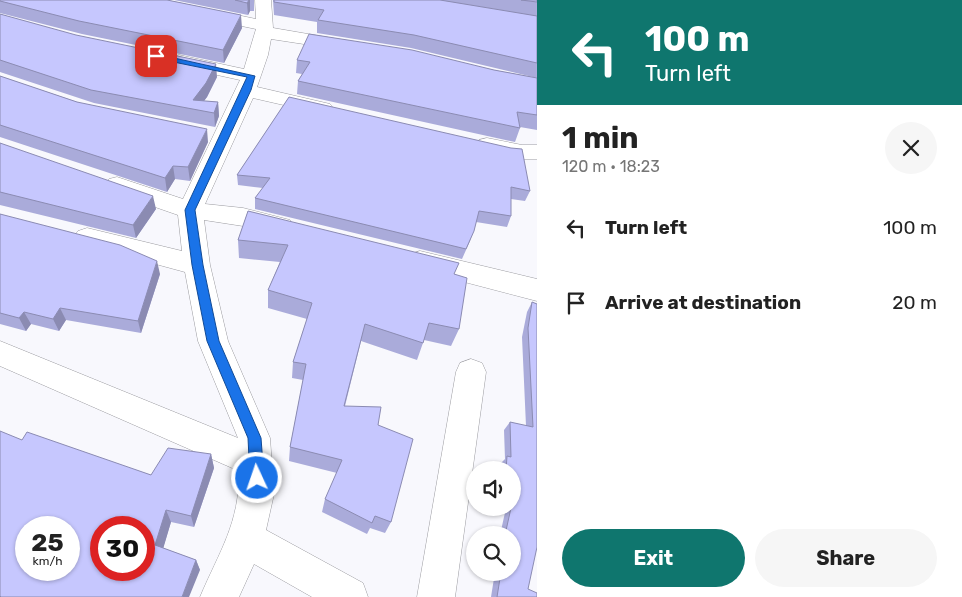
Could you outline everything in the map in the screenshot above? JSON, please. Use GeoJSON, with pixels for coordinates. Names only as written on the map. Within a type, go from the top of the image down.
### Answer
{"type":"FeatureCollection","features":[{"type":"Feature","properties":{"kind":"street"},"geometry":{"type":"LineString","coordinates":[[141,0],[264,29],[362,48]]}},
{"type":"Feature","properties":{"kind":"street"},"geometry":{"type":"LineString","coordinates":[[219,597],[246,538],[258,494],[256,462],[254,438],[213,341],[197,265],[190,210],[214,135],[249,83],[259,55],[264,29],[263,0]]}},
{"type":"Feature","properties":{"kind":"street"},"geometry":{"type":"LineString","coordinates":[[166,58],[343,112]]}},
{"type":"Feature","properties":{"kind":"street"},"geometry":{"type":"LineString","coordinates":[[468,141],[507,150],[537,152]]}},
{"type":"Feature","properties":{"kind":"street"},"geometry":{"type":"LineString","coordinates":[[99,179],[190,210],[243,217],[300,230]]}},
{"type":"Feature","properties":{"kind":"street"},"geometry":{"type":"LineString","coordinates":[[66,232],[197,265]]}},
{"type":"Feature","properties":{"kind":"street"},"geometry":{"type":"LineString","coordinates":[[402,257],[537,290]]}},
{"type":"Feature","properties":{"kind":"street"},"geometry":{"type":"LineString","coordinates":[[0,353],[256,462]]}},
{"type":"Feature","properties":{"kind":"street"},"geometry":{"type":"LineString","coordinates":[[436,597],[471,372]]}},
{"type":"Feature","properties":{"kind":"street"},"geometry":{"type":"LineString","coordinates":[[246,538],[349,597]]}},
{"type":"Feature","properties":{"kind":"building"},"geometry":{"type":"Polygon","coordinates":[[[0,0],[167,0],[241,15],[223,50],[79,21],[0,0]]]}},
{"type":"Feature","properties":{"kind":"building"},"geometry":{"type":"Polygon","coordinates":[[[235,0],[249,0],[247,3],[235,0]]]}},
{"type":"Feature","properties":{"kind":"building"},"geometry":{"type":"Polygon","coordinates":[[[274,0],[440,0],[537,16],[537,63],[414,35],[318,20],[324,10],[274,2],[274,0]]]}},
{"type":"Feature","properties":{"kind":"building"},"geometry":{"type":"Polygon","coordinates":[[[521,0],[537,0],[537,2],[521,0]]]}},
{"type":"Feature","properties":{"kind":"building"},"geometry":{"type":"Polygon","coordinates":[[[0,14],[76,35],[216,64],[206,83],[193,100],[218,102],[214,113],[91,90],[0,60],[0,14]]]}},
{"type":"Feature","properties":{"kind":"building"},"geometry":{"type":"Polygon","coordinates":[[[309,34],[412,50],[494,70],[537,78],[537,115],[517,112],[520,128],[298,81],[310,62],[297,60],[309,34]]]}},
{"type":"Feature","properties":{"kind":"building"},"geometry":{"type":"Polygon","coordinates":[[[0,76],[77,102],[207,129],[188,167],[173,166],[165,178],[0,125],[0,76]]]}},
{"type":"Feature","properties":{"kind":"building"},"geometry":{"type":"Polygon","coordinates":[[[289,97],[522,149],[530,191],[511,187],[511,216],[479,211],[474,231],[466,249],[255,198],[270,178],[237,175],[289,97]]]}},
{"type":"Feature","properties":{"kind":"building"},"geometry":{"type":"Polygon","coordinates":[[[0,143],[153,196],[133,225],[0,192],[0,143]]]}},
{"type":"Feature","properties":{"kind":"building"},"geometry":{"type":"Polygon","coordinates":[[[248,211],[459,263],[454,274],[467,278],[459,329],[429,323],[423,343],[365,324],[344,406],[381,407],[378,425],[413,439],[391,522],[375,516],[372,523],[325,499],[342,460],[290,447],[306,364],[293,362],[312,303],[268,290],[288,245],[238,240],[248,211]]]}},
{"type":"Feature","properties":{"kind":"building"},"geometry":{"type":"Polygon","coordinates":[[[0,214],[120,245],[157,261],[138,321],[60,308],[53,319],[24,312],[19,318],[0,313],[0,214]]]}},
{"type":"Feature","properties":{"kind":"building"},"geometry":{"type":"Polygon","coordinates":[[[532,302],[537,304],[537,547],[528,589],[537,593],[537,597],[497,597],[500,581],[521,581],[521,526],[507,526],[509,516],[521,516],[521,461],[507,461],[507,456],[511,457],[510,422],[533,427],[528,328],[532,302]]]}},
{"type":"Feature","properties":{"kind":"building"},"geometry":{"type":"Polygon","coordinates":[[[0,431],[22,440],[27,432],[151,475],[168,448],[211,454],[191,516],[166,510],[155,545],[196,560],[182,597],[1,597],[0,431]]]}},
{"type":"Feature","properties":{"kind":"route"},"geometry":{"type":"LineString","coordinates":[[156,56],[251,76],[190,210],[197,265],[213,341],[254,438],[257,478]]}}]}
